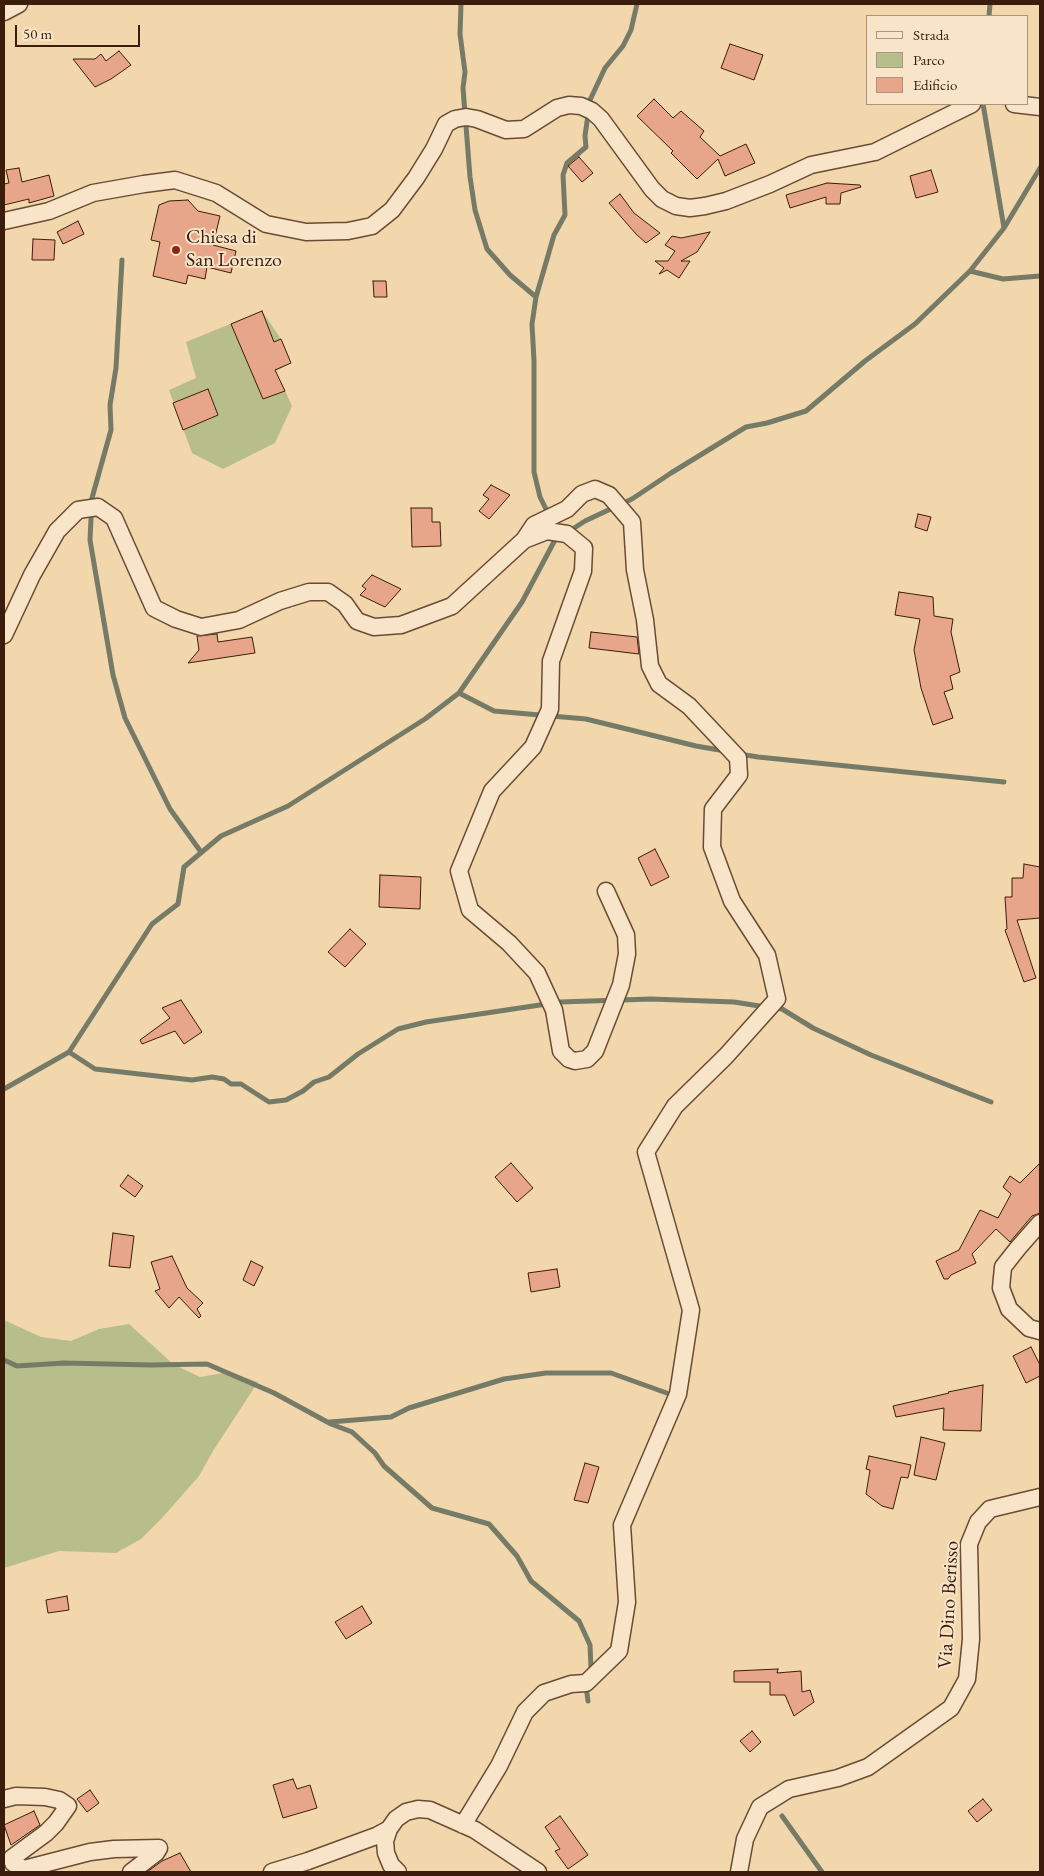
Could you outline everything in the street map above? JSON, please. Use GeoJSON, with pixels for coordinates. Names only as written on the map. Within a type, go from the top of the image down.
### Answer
{"type":"FeatureCollection","features":[{"type":"Feature","properties":{"kind":"street"},"geometry":{"type":"LineString","coordinates":[[4,12],[19,4]]}},
{"type":"Feature","properties":{"kind":"street"},"geometry":{"type":"LineString","coordinates":[[4,221],[49,211],[92,194],[175,180],[216,193],[266,224],[306,232],[348,231],[372,226],[392,210],[416,178],[434,149],[446,124],[466,117],[506,130],[524,129],[558,108],[569,105],[586,108],[600,119],[652,189],[662,199],[676,206],[690,208],[726,201],[811,166],[875,152],[970,105]]}},
{"type":"Feature","properties":{"kind":"street"},"geometry":{"type":"LineString","coordinates":[[1023,105],[1040,107]]}},
{"type":"Feature","properties":{"kind":"street"},"geometry":{"type":"LineString","coordinates":[[4,636],[32,575],[57,531],[78,510],[98,507],[114,518],[154,608],[176,620],[201,626],[239,620],[280,601],[309,592],[328,592],[345,604],[357,621],[374,627],[401,625],[452,606],[524,540],[534,525],[567,509],[582,494],[595,489],[609,495],[632,522],[635,570],[645,620],[650,666],[659,684],[689,706],[738,758],[739,775],[713,809],[712,847],[732,901],[767,955],[777,999],[726,1056],[674,1106],[646,1152],[691,1310],[678,1394],[622,1525],[627,1602],[619,1651],[586,1683],[571,1684],[544,1693],[525,1712],[499,1766],[463,1825]]}},
{"type":"Feature","properties":{"kind":"street"},"geometry":{"type":"LineString","coordinates":[[524,540],[547,531],[567,534],[584,548],[583,571],[551,661],[550,709],[533,747],[492,791],[459,871],[470,910],[509,943],[537,973],[554,1010],[561,1051],[575,1061],[587,1059],[595,1051],[621,985],[627,954],[626,935],[606,891]]}},
{"type":"Feature","properties":{"kind":"street"},"geometry":{"type":"LineString","coordinates":[[1040,1223],[1018,1248],[1004,1268],[1001,1288],[1009,1309],[1029,1328],[1040,1331]]}},
{"type":"Feature","properties":{"kind":"street","name":"Via Dino Berisso"},"geometry":{"type":"LineString","coordinates":[[739,1872],[745,1839],[760,1807],[789,1790],[838,1778],[868,1767],[952,1708],[967,1679],[971,1639],[969,1544],[978,1522],[990,1509],[1040,1497]]}},
{"type":"Feature","properties":{"kind":"street"},"geometry":{"type":"LineString","coordinates":[[4,1799],[16,1796],[45,1797],[59,1800],[68,1806],[46,1834],[12,1858],[13,1863],[24,1869],[90,1852],[114,1849],[159,1848],[156,1853],[131,1872]]}},
{"type":"Feature","properties":{"kind":"street"},"geometry":{"type":"LineString","coordinates":[[398,1872],[391,1864],[386,1853],[385,1841],[389,1829],[396,1819],[406,1812],[418,1809],[430,1810],[475,1830],[538,1872]]}},
{"type":"Feature","properties":{"kind":"street"},"geometry":{"type":"LineString","coordinates":[[272,1872],[317,1858],[376,1836],[389,1829]]}},
{"type":"Feature","properties":{"kind":"green space"},"geometry":{"type":"Polygon","coordinates":[[[262,311],[281,339],[291,363],[276,371],[292,406],[275,443],[223,469],[192,453],[169,390],[196,378],[186,342],[262,311]]]}},
{"type":"Feature","properties":{"kind":"green space"},"geometry":{"type":"Polygon","coordinates":[[[4,1320],[41,1337],[71,1341],[99,1329],[129,1324],[173,1364],[200,1377],[229,1372],[258,1382],[199,1476],[141,1539],[116,1553],[59,1551],[4,1568],[4,1320]]]}},
{"type":"Feature","properties":{"kind":"building"},"geometry":{"type":"Polygon","coordinates":[[[730,44],[763,55],[754,80],[721,68],[730,44]]]}},
{"type":"Feature","properties":{"kind":"building"},"geometry":{"type":"Polygon","coordinates":[[[119,51],[131,65],[111,79],[95,87],[73,59],[95,59],[101,54],[106,61],[119,51]]]}},
{"type":"Feature","properties":{"kind":"building"},"geometry":{"type":"Polygon","coordinates":[[[654,99],[673,118],[681,111],[704,131],[700,137],[720,156],[746,144],[755,163],[725,176],[718,159],[697,179],[671,153],[673,151],[637,116],[654,99]]]}},
{"type":"Feature","properties":{"kind":"building"},"geometry":{"type":"Polygon","coordinates":[[[579,157],[593,173],[582,182],[568,166],[579,157]]]}},
{"type":"Feature","properties":{"kind":"building"},"geometry":{"type":"Polygon","coordinates":[[[19,168],[22,182],[49,175],[54,196],[29,203],[29,199],[4,205],[4,184],[9,183],[6,170],[19,168]]]}},
{"type":"Feature","properties":{"kind":"building"},"geometry":{"type":"Polygon","coordinates":[[[931,170],[938,192],[916,198],[910,176],[931,170]]]}},
{"type":"Feature","properties":{"kind":"building"},"geometry":{"type":"Polygon","coordinates":[[[827,183],[860,185],[861,187],[841,193],[840,204],[826,204],[826,197],[790,208],[786,195],[827,183]]]}},
{"type":"Feature","properties":{"kind":"building"},"geometry":{"type":"Polygon","coordinates":[[[620,194],[634,213],[660,233],[646,243],[636,234],[609,203],[620,194]]]}},
{"type":"Feature","properties":{"kind":"building"},"geometry":{"type":"Polygon","coordinates":[[[188,200],[198,211],[220,216],[213,245],[236,251],[231,273],[207,267],[205,279],[188,275],[186,284],[153,276],[160,242],[151,240],[159,205],[169,201],[188,200]]]}},
{"type":"Feature","properties":{"kind":"building"},"geometry":{"type":"Polygon","coordinates":[[[78,221],[84,234],[63,244],[57,232],[78,221]]]}},
{"type":"Feature","properties":{"kind":"building"},"geometry":{"type":"Polygon","coordinates":[[[710,232],[697,252],[681,261],[690,261],[679,278],[667,270],[659,274],[664,268],[655,261],[668,261],[675,251],[665,245],[672,236],[681,238],[710,232]]]}},
{"type":"Feature","properties":{"kind":"building"},"geometry":{"type":"Polygon","coordinates":[[[33,239],[55,240],[54,260],[32,260],[33,239]]]}},
{"type":"Feature","properties":{"kind":"building"},"geometry":{"type":"Polygon","coordinates":[[[373,281],[386,281],[387,297],[374,297],[373,281]]]}},
{"type":"Feature","properties":{"kind":"building"},"geometry":{"type":"Polygon","coordinates":[[[262,311],[274,342],[281,339],[291,363],[275,370],[285,391],[263,399],[231,324],[262,311]]]}},
{"type":"Feature","properties":{"kind":"building"},"geometry":{"type":"Polygon","coordinates":[[[208,389],[218,415],[183,430],[173,403],[208,389]]]}},
{"type":"Feature","properties":{"kind":"building"},"geometry":{"type":"Polygon","coordinates":[[[491,485],[510,495],[489,519],[479,511],[489,499],[483,495],[491,485]]]}},
{"type":"Feature","properties":{"kind":"building"},"geometry":{"type":"Polygon","coordinates":[[[411,508],[432,508],[432,522],[440,522],[441,546],[412,547],[411,508]]]}},
{"type":"Feature","properties":{"kind":"building"},"geometry":{"type":"Polygon","coordinates":[[[918,514],[931,517],[927,531],[915,527],[918,514]]]}},
{"type":"Feature","properties":{"kind":"building"},"geometry":{"type":"Polygon","coordinates":[[[372,575],[401,589],[385,607],[360,595],[366,589],[362,586],[372,575]]]}},
{"type":"Feature","properties":{"kind":"building"},"geometry":{"type":"Polygon","coordinates":[[[899,592],[933,597],[934,616],[953,619],[951,632],[960,672],[950,676],[953,689],[944,692],[953,718],[933,725],[921,688],[914,650],[920,619],[895,615],[899,592]]]}},
{"type":"Feature","properties":{"kind":"building"},"geometry":{"type":"Polygon","coordinates":[[[591,632],[637,637],[639,654],[589,648],[591,632]]]}},
{"type":"Feature","properties":{"kind":"building"},"geometry":{"type":"Polygon","coordinates":[[[217,634],[218,642],[252,637],[255,653],[188,663],[199,650],[197,636],[217,634]]]}},
{"type":"Feature","properties":{"kind":"building"},"geometry":{"type":"Polygon","coordinates":[[[655,849],[669,877],[651,886],[638,858],[655,849]]]}},
{"type":"Feature","properties":{"kind":"building"},"geometry":{"type":"Polygon","coordinates":[[[1024,864],[1040,867],[1040,918],[1017,920],[1036,978],[1024,982],[1005,930],[1007,929],[1005,897],[1012,897],[1012,878],[1023,878],[1024,864]]]}},
{"type":"Feature","properties":{"kind":"building"},"geometry":{"type":"Polygon","coordinates":[[[380,875],[421,877],[420,909],[379,907],[380,875]]]}},
{"type":"Feature","properties":{"kind":"building"},"geometry":{"type":"Polygon","coordinates":[[[350,929],[366,944],[345,967],[328,952],[350,929]]]}},
{"type":"Feature","properties":{"kind":"building"},"geometry":{"type":"Polygon","coordinates":[[[181,1000],[202,1032],[184,1044],[175,1031],[142,1044],[140,1040],[170,1018],[162,1008],[181,1000]]]}},
{"type":"Feature","properties":{"kind":"building"},"geometry":{"type":"Polygon","coordinates":[[[511,1163],[533,1188],[517,1202],[495,1177],[511,1163]]]}},
{"type":"Feature","properties":{"kind":"building"},"geometry":{"type":"Polygon","coordinates":[[[1040,1163],[1040,1213],[1032,1216],[1010,1242],[996,1229],[972,1254],[976,1263],[951,1275],[948,1279],[944,1279],[936,1261],[959,1250],[980,1210],[998,1218],[1011,1194],[1003,1187],[1010,1176],[1020,1183],[1040,1163]]]}},
{"type":"Feature","properties":{"kind":"building"},"geometry":{"type":"Polygon","coordinates":[[[128,1175],[143,1186],[135,1197],[120,1186],[128,1175]]]}},
{"type":"Feature","properties":{"kind":"building"},"geometry":{"type":"Polygon","coordinates":[[[113,1233],[134,1236],[130,1268],[109,1266],[113,1233]]]}},
{"type":"Feature","properties":{"kind":"building"},"geometry":{"type":"Polygon","coordinates":[[[172,1256],[187,1288],[203,1303],[197,1309],[201,1316],[199,1318],[179,1297],[169,1308],[155,1291],[160,1289],[151,1262],[172,1256]]]}},
{"type":"Feature","properties":{"kind":"building"},"geometry":{"type":"Polygon","coordinates":[[[251,1261],[263,1267],[254,1286],[243,1280],[251,1261]]]}},
{"type":"Feature","properties":{"kind":"building"},"geometry":{"type":"Polygon","coordinates":[[[557,1269],[560,1287],[531,1292],[528,1273],[557,1269]]]}},
{"type":"Feature","properties":{"kind":"building"},"geometry":{"type":"Polygon","coordinates":[[[1031,1347],[1040,1365],[1040,1376],[1026,1383],[1013,1356],[1031,1347]]]}},
{"type":"Feature","properties":{"kind":"building"},"geometry":{"type":"Polygon","coordinates":[[[983,1385],[981,1431],[943,1430],[944,1408],[896,1417],[893,1406],[983,1385]]]}},
{"type":"Feature","properties":{"kind":"building"},"geometry":{"type":"Polygon","coordinates":[[[921,1437],[945,1443],[936,1480],[914,1475],[921,1437]]]}},
{"type":"Feature","properties":{"kind":"building"},"geometry":{"type":"Polygon","coordinates":[[[869,1456],[911,1465],[908,1478],[901,1477],[893,1509],[882,1506],[866,1494],[870,1470],[866,1469],[869,1456]]]}},
{"type":"Feature","properties":{"kind":"building"},"geometry":{"type":"Polygon","coordinates":[[[585,1463],[599,1467],[588,1503],[574,1500],[585,1463]]]}},
{"type":"Feature","properties":{"kind":"building"},"geometry":{"type":"Polygon","coordinates":[[[67,1596],[69,1610],[48,1613],[46,1600],[67,1596]]]}},
{"type":"Feature","properties":{"kind":"building"},"geometry":{"type":"Polygon","coordinates":[[[362,1606],[372,1623],[346,1639],[335,1622],[362,1606]]]}},
{"type":"Feature","properties":{"kind":"building"},"geometry":{"type":"Polygon","coordinates":[[[778,1669],[777,1673],[801,1671],[802,1692],[810,1690],[814,1702],[794,1716],[785,1695],[770,1695],[770,1682],[734,1682],[734,1671],[778,1669]]]}},
{"type":"Feature","properties":{"kind":"building"},"geometry":{"type":"Polygon","coordinates":[[[752,1731],[761,1742],[750,1752],[740,1741],[752,1731]]]}},
{"type":"Feature","properties":{"kind":"building"},"geometry":{"type":"Polygon","coordinates":[[[293,1779],[297,1789],[310,1785],[317,1808],[283,1818],[273,1785],[293,1779]]]}},
{"type":"Feature","properties":{"kind":"building"},"geometry":{"type":"Polygon","coordinates":[[[90,1790],[99,1803],[87,1812],[77,1799],[90,1790]]]}},
{"type":"Feature","properties":{"kind":"building"},"geometry":{"type":"Polygon","coordinates":[[[983,1799],[992,1810],[977,1822],[968,1811],[983,1799]]]}},
{"type":"Feature","properties":{"kind":"building"},"geometry":{"type":"Polygon","coordinates":[[[34,1811],[40,1825],[11,1845],[4,1825],[34,1811]]]}},
{"type":"Feature","properties":{"kind":"building"},"geometry":{"type":"Polygon","coordinates":[[[560,1816],[588,1855],[568,1869],[555,1851],[560,1849],[545,1827],[560,1816]]]}},
{"type":"Feature","properties":{"kind":"building"},"geometry":{"type":"Polygon","coordinates":[[[180,1853],[191,1872],[147,1872],[162,1861],[180,1853]]]}},
{"type":"Feature","properties":{"kind":"waterway"},"geometry":{"type":"LineString","coordinates":[[461,4],[460,34],[465,72],[463,88],[470,177],[475,210],[487,249],[510,275],[536,297]]}},
{"type":"Feature","properties":{"kind":"waterway"},"geometry":{"type":"LineString","coordinates":[[549,515],[540,497],[534,472],[532,324],[536,297],[554,235],[565,215],[563,175],[567,163],[586,147],[585,136],[590,100],[605,68],[623,46],[631,30],[637,4]]}},
{"type":"Feature","properties":{"kind":"waterway"},"geometry":{"type":"LineString","coordinates":[[989,15],[990,4]]}},
{"type":"Feature","properties":{"kind":"waterway"},"geometry":{"type":"LineString","coordinates":[[983,105],[1004,228]]}},
{"type":"Feature","properties":{"kind":"waterway"},"geometry":{"type":"LineString","coordinates":[[568,532],[585,521],[632,499],[746,427],[767,423],[806,411],[865,361],[915,324],[970,271],[1004,228],[1040,168]]}},
{"type":"Feature","properties":{"kind":"waterway"},"geometry":{"type":"LineString","coordinates":[[122,260],[116,368],[110,405],[111,430],[92,498],[90,540],[113,675],[125,718],[170,809],[201,852]]}},
{"type":"Feature","properties":{"kind":"waterway"},"geometry":{"type":"LineString","coordinates":[[970,271],[1003,279],[1040,276]]}},
{"type":"Feature","properties":{"kind":"waterway"},"geometry":{"type":"LineString","coordinates":[[4,1089],[69,1052],[152,924],[178,904],[184,867],[221,836],[288,806],[425,719],[459,693],[522,602],[555,540],[559,538]]}},
{"type":"Feature","properties":{"kind":"waterway"},"geometry":{"type":"LineString","coordinates":[[459,693],[494,711],[586,719],[696,746],[725,751]]}},
{"type":"Feature","properties":{"kind":"waterway"},"geometry":{"type":"LineString","coordinates":[[739,754],[1004,782]]}},
{"type":"Feature","properties":{"kind":"waterway"},"geometry":{"type":"LineString","coordinates":[[69,1052],[95,1069],[192,1080],[212,1077],[224,1079],[231,1084],[241,1084],[269,1102],[286,1100],[303,1091],[314,1082],[329,1077],[358,1054],[398,1029],[426,1022],[560,1002],[651,999],[734,1002],[766,1007]]}},
{"type":"Feature","properties":{"kind":"waterway"},"geometry":{"type":"LineString","coordinates":[[775,1008],[782,1009],[813,1028],[871,1055],[991,1102]]}},
{"type":"Feature","properties":{"kind":"waterway"},"geometry":{"type":"LineString","coordinates":[[4,1360],[17,1366],[64,1363],[207,1364],[274,1393],[331,1424],[352,1432],[375,1453],[384,1466],[432,1508],[489,1524],[517,1556],[531,1581],[579,1621],[590,1645],[590,1673]]}},
{"type":"Feature","properties":{"kind":"waterway"},"geometry":{"type":"LineString","coordinates":[[330,1422],[391,1417],[409,1408],[504,1379],[546,1373],[611,1373],[675,1396]]}},
{"type":"Feature","properties":{"kind":"waterway"},"geometry":{"type":"LineString","coordinates":[[586,1686],[588,1701]]}},
{"type":"Feature","properties":{"kind":"waterway"},"geometry":{"type":"LineString","coordinates":[[782,1816],[822,1872]]}},
{"type":"Feature","properties":{"kind":"place","name":"Chiesa di San Lorenzo"},"geometry":{"type":"Point","coordinates":[176,250]}}]}
